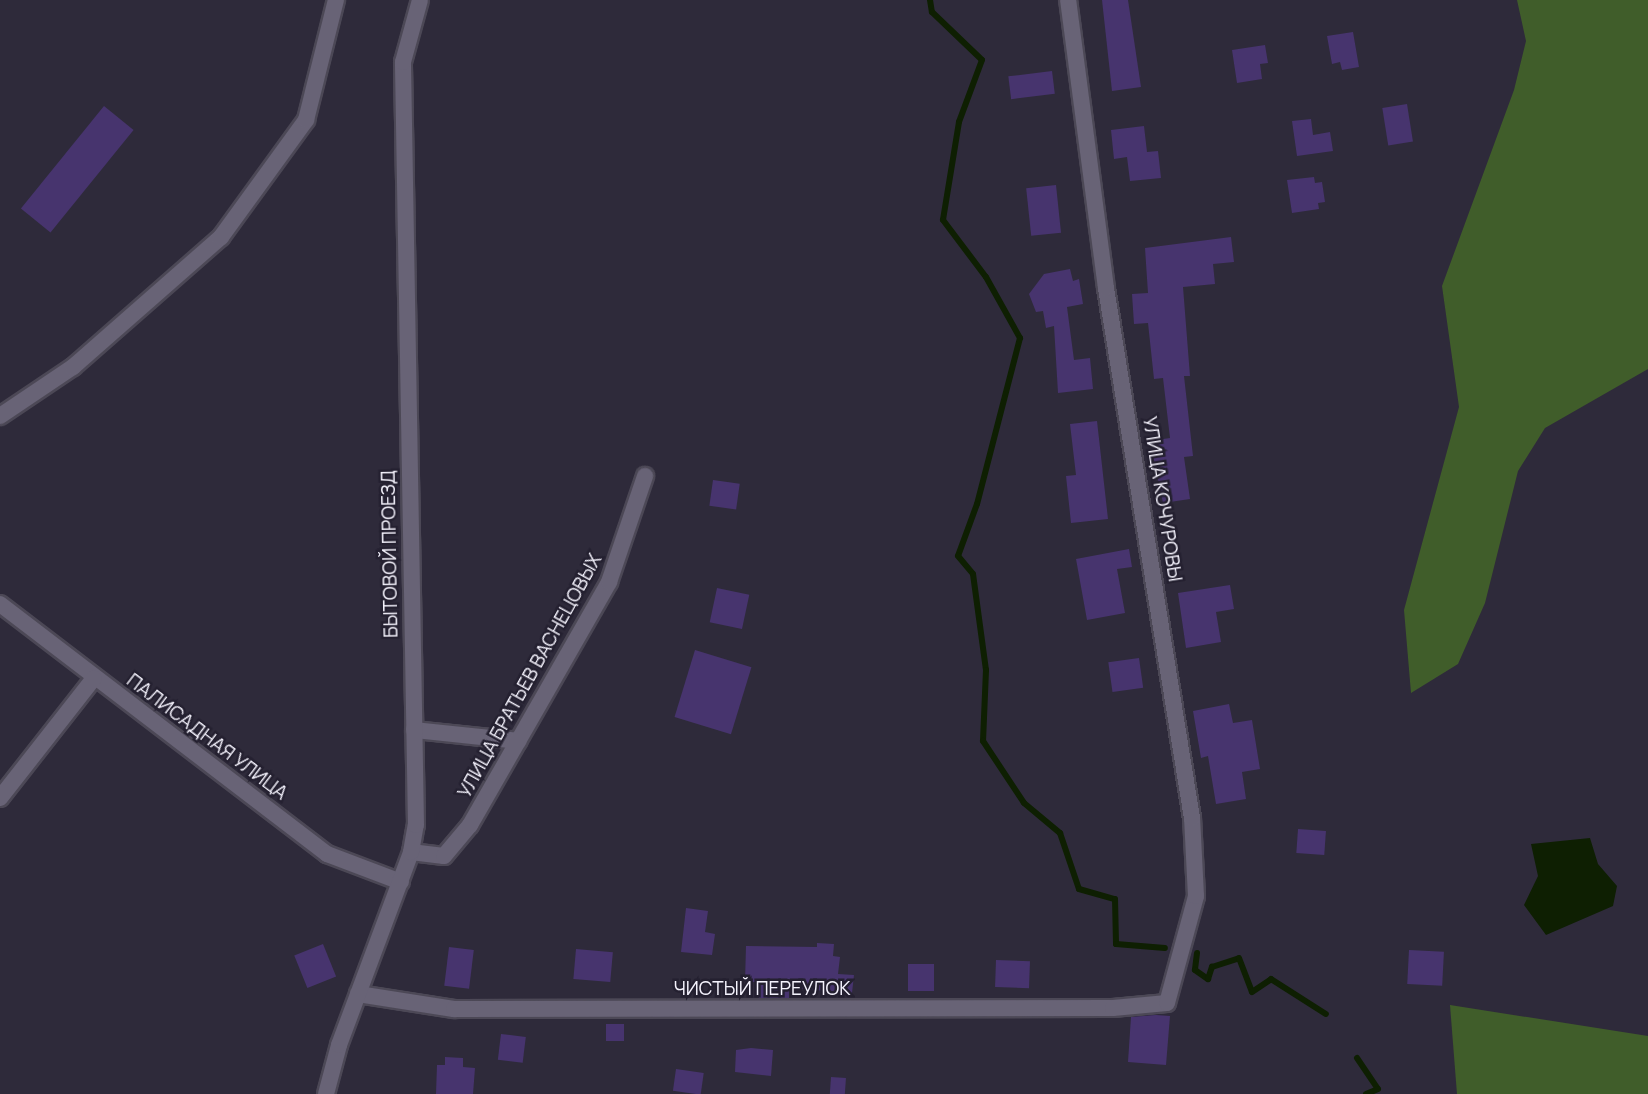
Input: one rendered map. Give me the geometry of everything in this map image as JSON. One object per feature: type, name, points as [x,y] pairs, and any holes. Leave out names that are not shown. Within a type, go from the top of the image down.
[{"type":"street","points":[[0,416],[73,367],[221,237],[306,120],[336,0]]},
{"type":"street","name":"БЫТОВОЙ ПРОЕЗД","points":[[326,1094],[358,994],[401,882],[416,825],[403,62],[420,0]]},
{"type":"street","name":"УЛИЦА КОЧУРОВЫ","points":[[1068,0],[1106,288],[1192,818],[1196,896],[1167,1003]]},
{"type":"street","name":"УЛИЦА БРАТЬЕВ ВАСНЕЦОВЫХ","points":[[411,852],[444,856],[470,825],[618,564],[645,476]]},
{"type":"street","name":"ПАЛИСАДНАЯ УЛИЦА","points":[[0,604],[327,854],[401,882]]},
{"type":"street","points":[[0,798],[94,678]]},
{"type":"street","points":[[414,730],[518,741]]},
{"type":"street","name":"ЧИСТЫЙ ПЕРЕУЛОК","points":[[358,994],[468,1009],[1086,1008],[1167,1003]]},
{"type":"green space","points":[[1517,0],[1648,0],[1648,369],[1545,428],[1518,471],[1485,603],[1458,664],[1411,693],[1404,610],[1459,407],[1442,286],[1514,90],[1526,41]]},
{"type":"green space","points":[[1450,1005],[1648,1036],[1648,1094],[1457,1094]]},
{"type":"shaded area","points":[[1590,838],[1598,864],[1617,886],[1613,906],[1546,935],[1524,905],[1538,876],[1531,844]]},
{"type":"building","points":[[1102,0],[1128,0],[1141,87],[1112,91]]},
{"type":"building","points":[[1353,32],[1359,67],[1342,70],[1340,62],[1332,64],[1327,36]]},
{"type":"building","points":[[1265,45],[1268,63],[1260,64],[1262,79],[1237,83],[1232,50]]},
{"type":"building","points":[[1052,71],[1055,94],[1011,99],[1008,76]]},
{"type":"building","points":[[1407,104],[1413,142],[1388,145],[1382,108]]},
{"type":"building","points":[[104,106],[134,130],[50,232],[21,209]]},
{"type":"building","points":[[1311,119],[1313,135],[1330,132],[1333,151],[1297,156],[1292,121]]},
{"type":"building","points":[[1144,126],[1147,152],[1158,151],[1161,178],[1130,181],[1127,157],[1114,159],[1111,130]]},
{"type":"building","points":[[1314,177],[1315,183],[1322,182],[1325,202],[1318,203],[1319,209],[1292,213],[1287,180]]},
{"type":"building","points":[[1056,185],[1061,233],[1031,236],[1026,188]]},
{"type":"building","points":[[1231,237],[1234,262],[1213,264],[1215,284],[1183,287],[1190,376],[1184,376],[1193,456],[1184,457],[1190,499],[1163,503],[1150,441],[1170,438],[1163,378],[1154,379],[1148,323],[1134,324],[1132,294],[1148,293],[1145,248]]},
{"type":"building","points":[[1070,269],[1073,281],[1079,279],[1083,304],[1067,307],[1074,360],[1090,358],[1093,389],[1058,393],[1054,326],[1046,328],[1043,311],[1036,312],[1029,294],[1044,274]]},
{"type":"building","points":[[1097,421],[1108,519],[1071,523],[1066,476],[1076,475],[1070,424]]},
{"type":"building","points":[[713,480],[740,484],[736,510],[709,506]]},
{"type":"building","points":[[1129,549],[1132,567],[1117,569],[1125,613],[1087,620],[1076,559]]},
{"type":"building","points":[[1230,585],[1234,609],[1216,612],[1221,642],[1186,648],[1178,593]]},
{"type":"building","points":[[717,588],[749,595],[742,629],[710,622]]},
{"type":"building","points":[[695,650],[751,667],[731,734],[675,717]]},
{"type":"building","points":[[1139,658],[1143,688],[1112,692],[1108,662]]},
{"type":"building","points":[[1229,704],[1233,723],[1252,720],[1260,769],[1242,772],[1246,799],[1216,804],[1208,756],[1201,758],[1193,711]]},
{"type":"building","points":[[1298,829],[1326,831],[1324,855],[1296,853]]},
{"type":"building","points":[[686,908],[708,911],[705,932],[715,934],[712,955],[681,952]]},
{"type":"building","points":[[817,943],[834,944],[833,956],[840,957],[838,974],[854,975],[852,993],[789,988],[789,998],[759,998],[759,982],[745,982],[746,946],[817,947]]},
{"type":"building","points":[[323,944],[336,976],[307,988],[294,956]]},
{"type":"building","points":[[449,947],[474,950],[469,989],[444,986]]},
{"type":"building","points":[[576,949],[613,952],[610,982],[573,979]]},
{"type":"building","points":[[1409,950],[1444,952],[1442,986],[1407,984]]},
{"type":"building","points":[[996,960],[1030,961],[1029,988],[995,987]]},
{"type":"building","points":[[908,964],[934,964],[934,991],[908,991]]},
{"type":"building","points":[[1170,1016],[1166,1065],[1128,1062],[1131,1017]]},
{"type":"building","points":[[606,1024],[624,1024],[624,1041],[606,1041]]},
{"type":"building","points":[[501,1034],[526,1037],[523,1063],[498,1060]]},
{"type":"building","points":[[736,1050],[773,1050],[771,1076],[735,1072]]},
{"type":"building","points":[[445,1057],[463,1058],[463,1067],[475,1068],[473,1094],[436,1094],[437,1065],[445,1065]]},
{"type":"building","points":[[676,1069],[704,1073],[701,1094],[673,1091]]},
{"type":"building","points":[[831,1077],[846,1078],[845,1094],[830,1094]]},
{"type":"waterway","points":[[930,0],[932,12],[982,60],[959,122],[943,220],[986,277],[1020,338],[977,504],[958,556],[973,574],[986,670],[983,741],[1024,803],[1060,833],[1079,889],[1115,899],[1116,944],[1165,948]]},
{"type":"waterway","points":[[1197,953],[1195,970],[1208,979],[1212,967],[1239,958],[1252,992],[1271,979],[1326,1014]]},
{"type":"waterway","points":[[1357,1058],[1378,1089],[1366,1094]]}]
